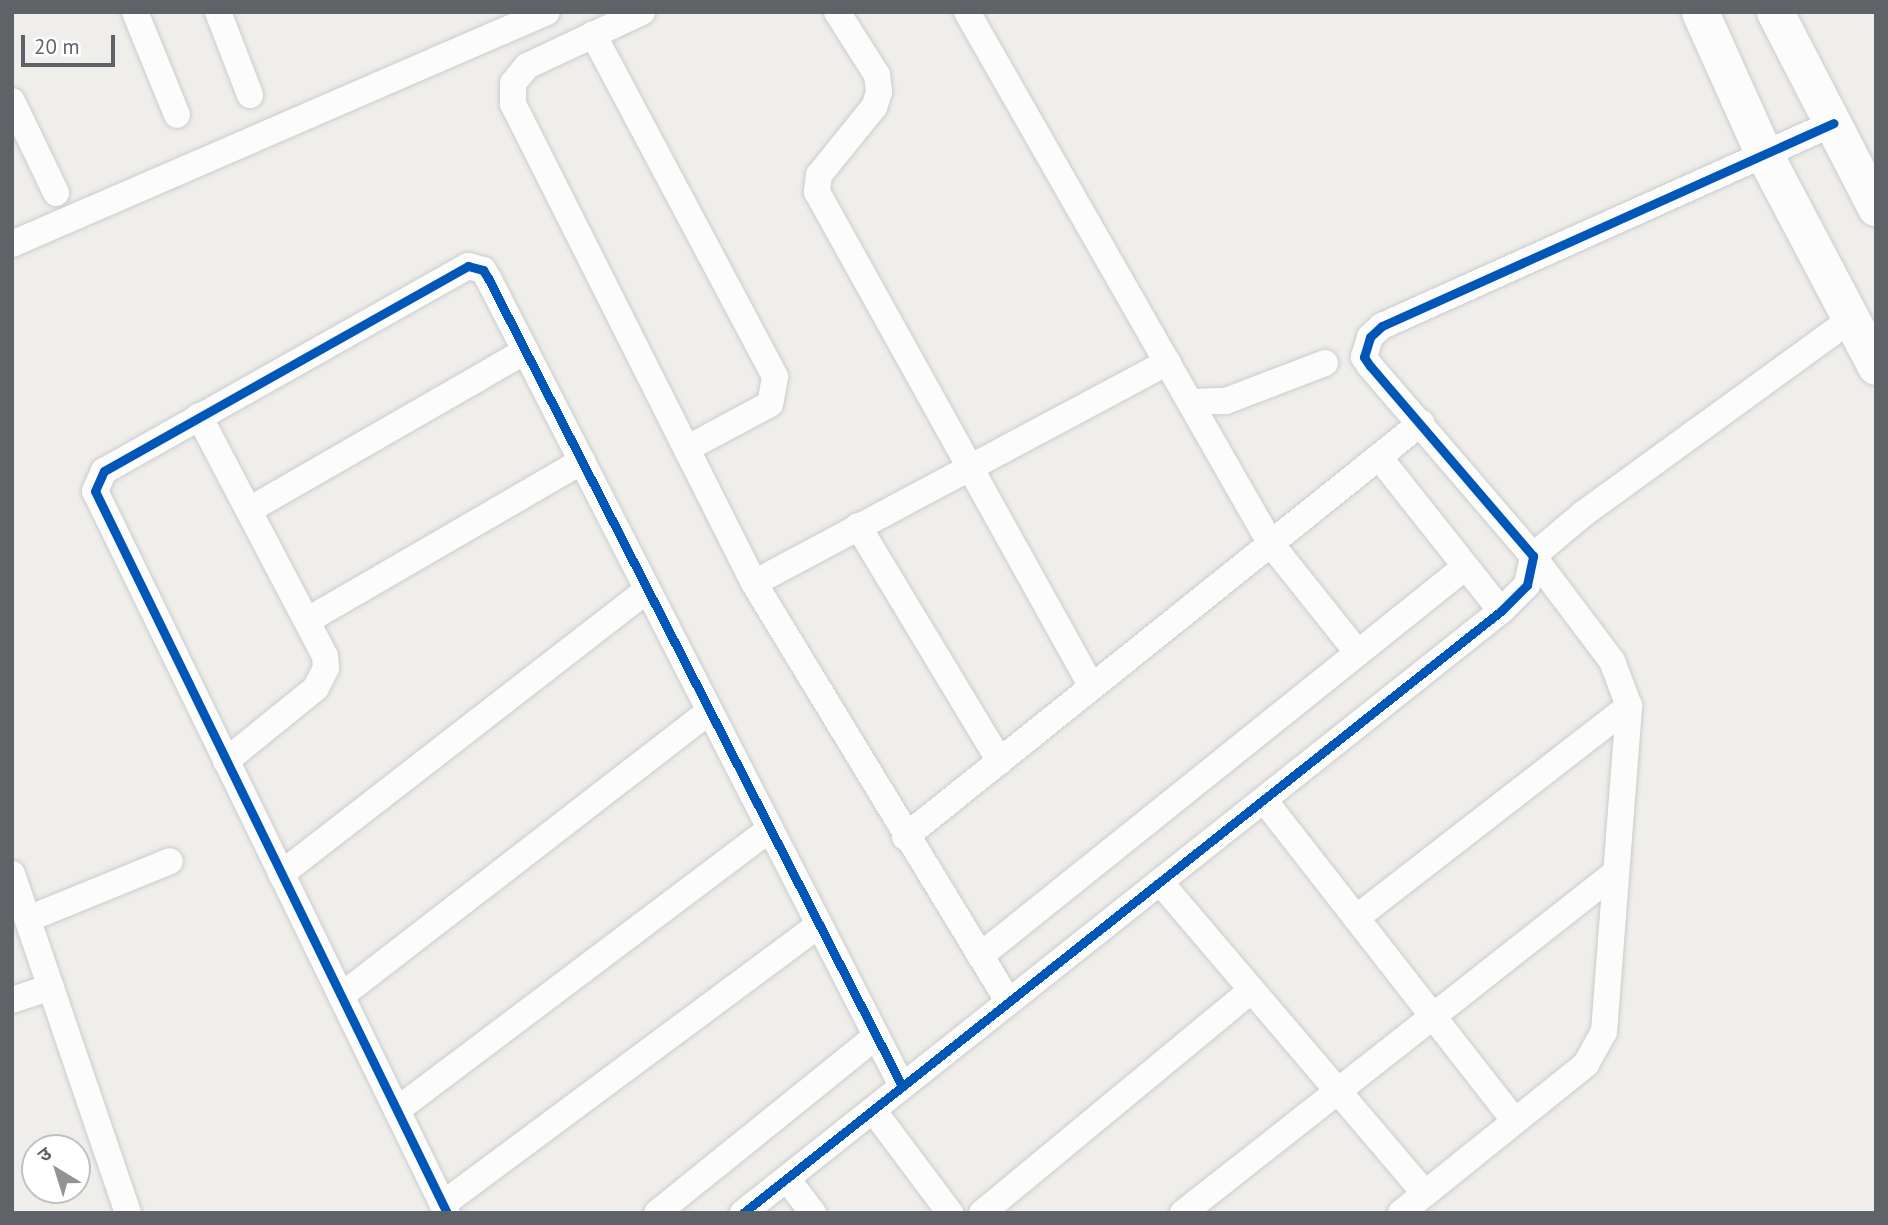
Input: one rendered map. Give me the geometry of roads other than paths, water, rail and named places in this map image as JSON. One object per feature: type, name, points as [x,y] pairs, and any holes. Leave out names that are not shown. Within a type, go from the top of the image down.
[{"type":"main road","points":[[1700,12],[1763,152],[1876,366]]},
{"type":"main road","points":[[1774,12],[1876,208]]},
{"type":"street","points":[[135,12],[177,115]]},
{"type":"street","points":[[218,12],[250,95]]},
{"type":"street","points":[[12,244],[547,12]]},
{"type":"street","points":[[642,12],[527,66],[511,93],[754,583],[905,837],[1009,1002]]},
{"type":"street","points":[[837,12],[877,75],[879,92],[874,107],[820,175],[817,192],[1093,687]]},
{"type":"street","points":[[967,12],[1271,544],[1359,653]]},
{"type":"street","points":[[593,34],[775,377],[775,396],[770,404],[686,449]]},
{"type":"street","points":[[12,101],[56,193]]},
{"type":"street","points":[[1401,1213],[1586,1065],[1601,1044],[1629,706],[1612,661],[1533,556],[1364,357],[1364,346],[1382,326],[1763,152],[1834,123]]},
{"type":"street","points":[[819,925],[445,1208],[95,491],[104,471],[468,266],[483,270],[902,1086]]},
{"type":"street","points":[[743,1213],[1500,611],[1527,585],[1533,556],[1583,514],[1851,320]]},
{"type":"street","points":[[249,510],[526,351]]},
{"type":"street","points":[[754,583],[1168,362]]},
{"type":"street","points":[[1191,402],[1226,401],[1325,363]]},
{"type":"street","points":[[200,416],[325,656],[323,679],[226,761]]},
{"type":"street","points":[[905,837],[1421,423]]},
{"type":"street","points":[[1379,457],[1500,611]]},
{"type":"street","points":[[308,620],[582,461]]},
{"type":"street","points":[[858,526],[1000,761]]},
{"type":"street","points":[[980,956],[1465,567]]},
{"type":"street","points":[[281,874],[647,590]]},
{"type":"street","points":[[1356,918],[1629,706]]},
{"type":"street","points":[[341,996],[710,711]]},
{"type":"street","points":[[1264,800],[1515,1121]]},
{"type":"street","points":[[397,1110],[770,829]]},
{"type":"street","points":[[28,919],[170,861]]},
{"type":"street","points":[[1183,1213],[1432,1014],[1615,873]]},
{"type":"street","points":[[12,874],[128,1213]]},
{"type":"street","points":[[1160,882],[1425,1193]]},
{"type":"street","points":[[12,1000],[51,986]]},
{"type":"street","points":[[982,1213],[1252,990]]},
{"type":"street","points":[[657,1213],[876,1036]]},
{"type":"street","points":[[873,1110],[950,1213]]},
{"type":"street","points":[[787,1179],[813,1213]]}]
